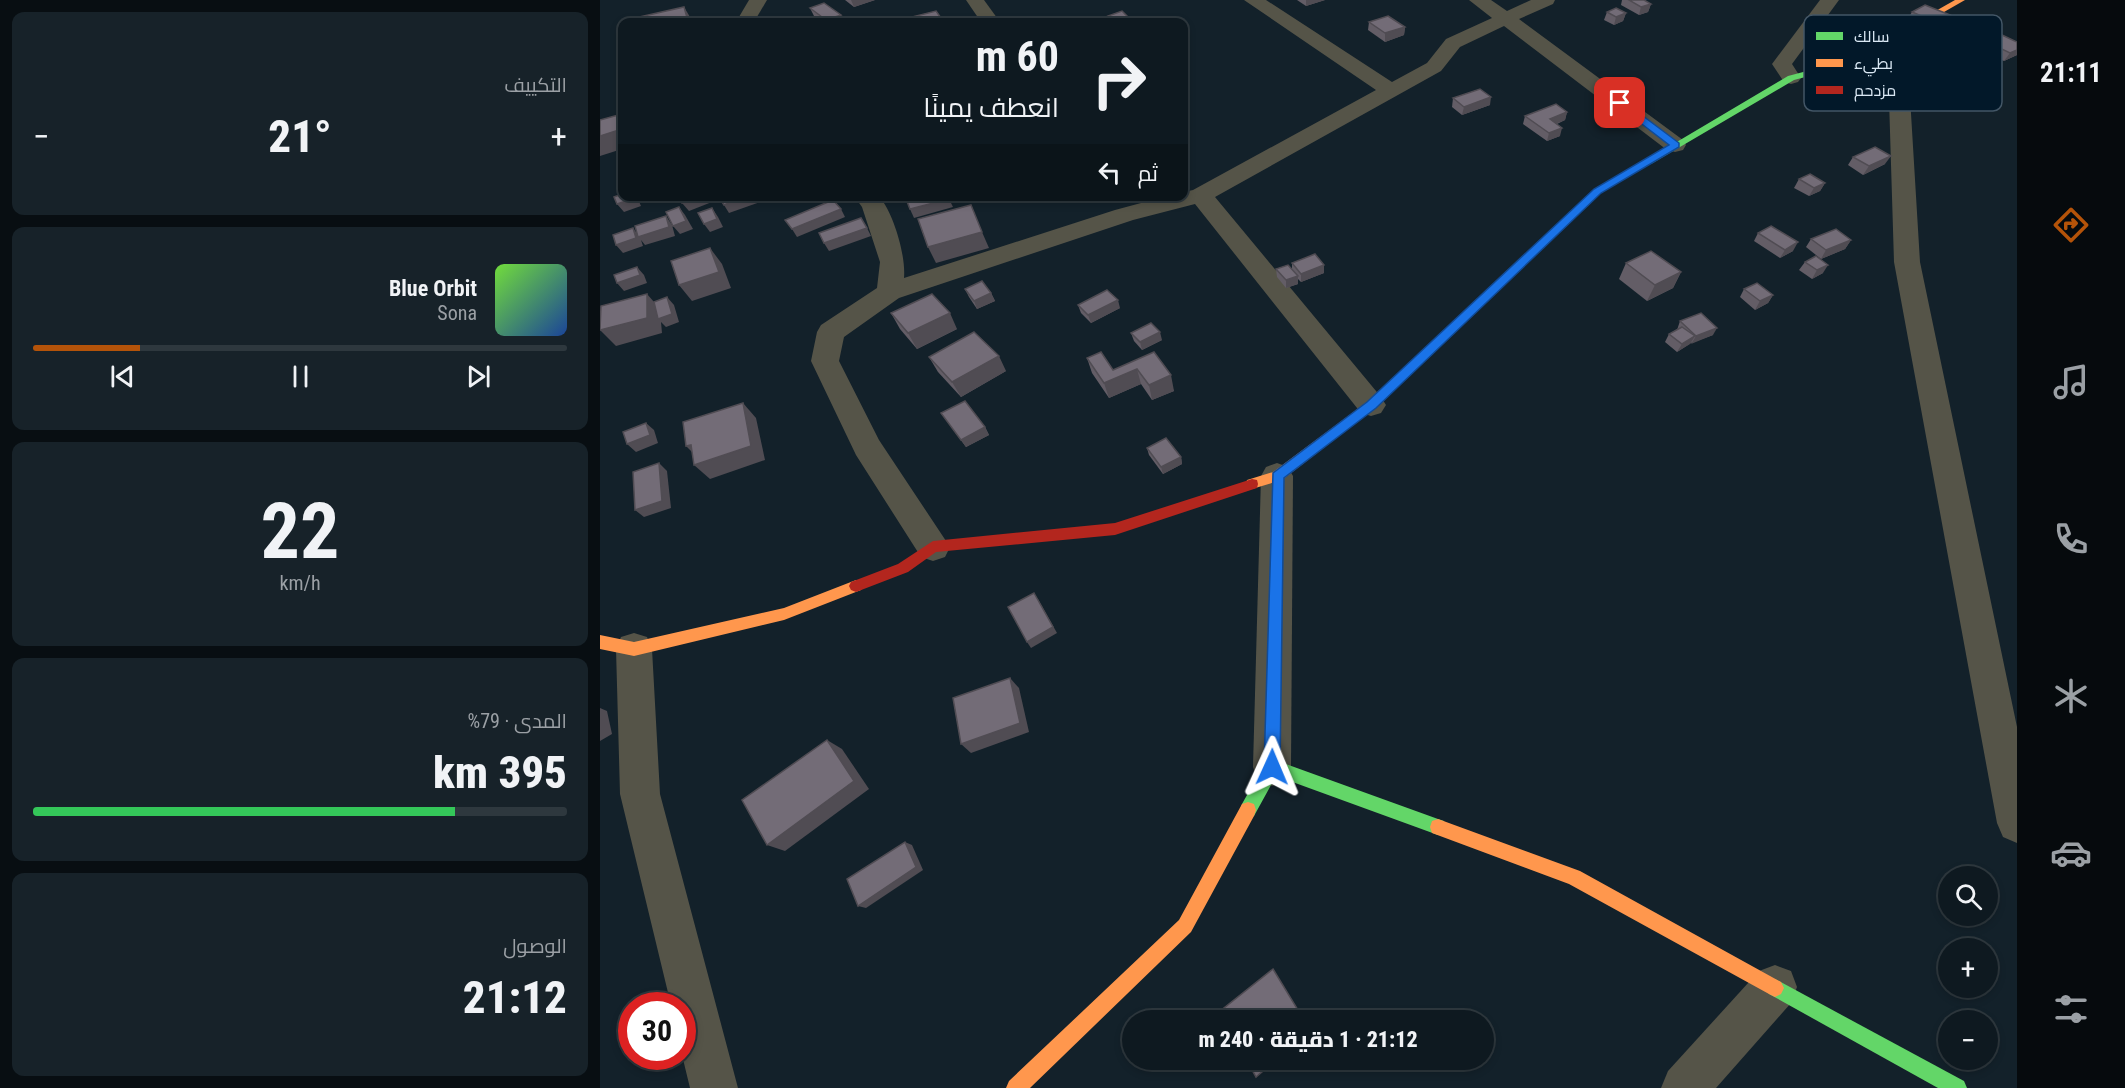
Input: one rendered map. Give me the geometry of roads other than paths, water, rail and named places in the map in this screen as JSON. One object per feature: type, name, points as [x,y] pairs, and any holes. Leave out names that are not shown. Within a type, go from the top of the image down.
[{"type":"street","points":[[747,18],[758,0]]},
{"type":"street","points":[[975,0],[987,18]]},
{"type":"street","points":[[1253,0],[1392,91]]},
{"type":"street","points":[[1478,0],[1506,18],[1676,145]]},
{"type":"street","points":[[1188,197],[1201,195],[1434,67],[1453,43],[1546,0]]},
{"type":"street","points":[[1819,15],[1830,0]]},
{"type":"street","points":[[1933,15],[1960,0]]},
{"type":"street","points":[[1791,78],[1782,64],[1804,35]]},
{"type":"street","points":[[714,1088],[640,794],[617,646],[784,614],[903,568],[933,547],[1115,528],[1277,476],[1371,405],[1598,191],[1791,78],[1804,75]]},
{"type":"street","points":[[1900,111],[1907,262],[2017,823]]},
{"type":"street","points":[[1201,195],[1371,405]]},
{"type":"street","points":[[878,201],[892,262],[890,292]]},
{"type":"street","points":[[933,547],[867,447],[825,361],[831,332],[890,292],[1117,206],[1155,201]]},
{"type":"street","points":[[1016,1088],[1185,926],[1272,767],[1277,476]]},
{"type":"street","points":[[1272,767],[1574,877],[1957,1088]]},
{"type":"street","points":[[1685,1088],[1775,987]]}]
